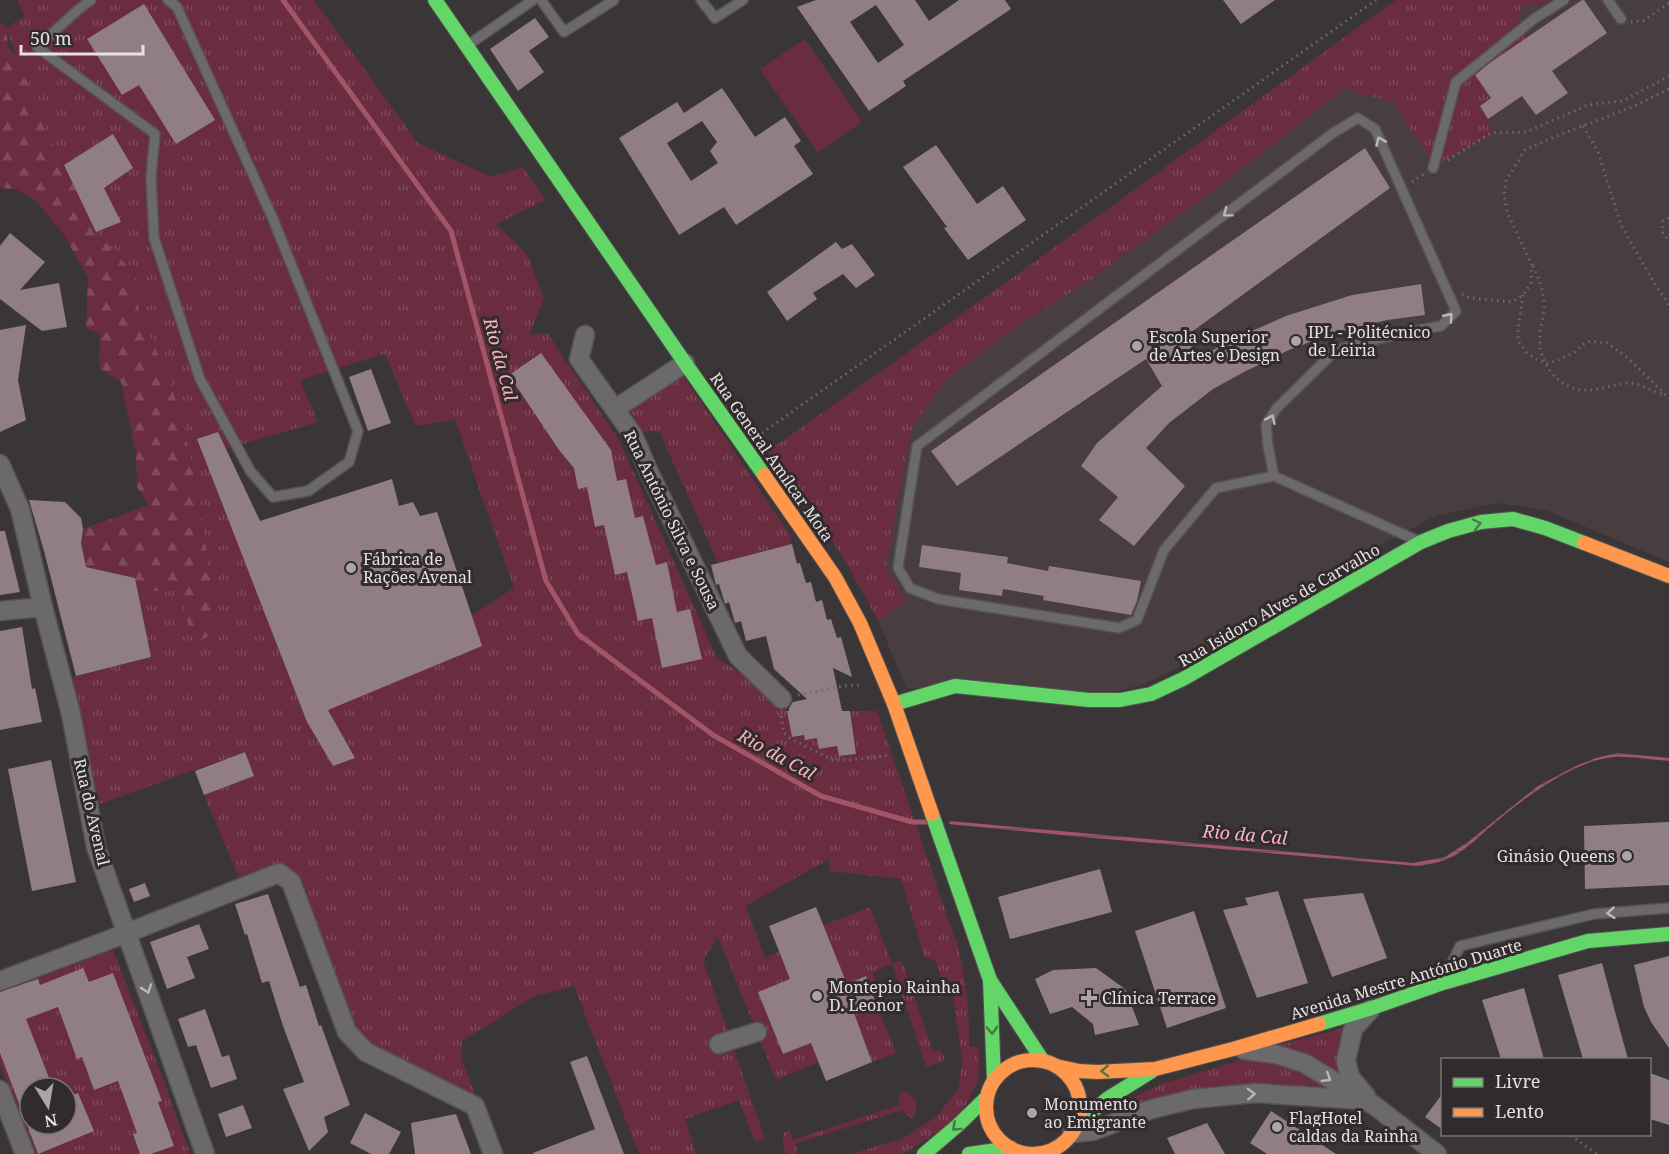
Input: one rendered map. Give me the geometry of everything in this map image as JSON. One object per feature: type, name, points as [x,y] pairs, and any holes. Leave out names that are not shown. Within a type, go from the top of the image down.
[{"type":"main road","name":"Rua General Amílcar Mota","points":[[435,0],[835,577],[860,623],[894,704],[990,980]]},
{"type":"main road","name":"Rua Isidoro Alves de Carvalho","points":[[894,704],[955,686],[1089,700],[1120,700],[1151,694],[1183,679],[1421,542],[1448,531],[1481,522],[1513,519],[1545,528],[1669,576]]},
{"type":"main road","name":"Avenida Mestre António Duarte","points":[[1155,1069],[1372,1008],[1443,983],[1588,941],[1669,934]]},
{"type":"main road","points":[[990,980],[1050,1063],[1067,1074],[1075,1086],[1079,1099],[1079,1113],[1067,1154]]},
{"type":"main road","points":[[990,980],[994,1080]]},
{"type":"main road","points":[[924,1154],[986,1098],[994,1080],[1006,1068],[1017,1062],[1030,1060],[1079,1071],[1097,1072],[1155,1069]]},
{"type":"main road","points":[[969,1154],[1036,1153],[1059,1146],[1107,1099],[1155,1069]]},
{"type":"main road","points":[[986,1098],[986,1113],[990,1127],[999,1139],[1020,1152]]},
{"type":"street","name":"Rua António Silva e Sousa","points":[[585,335],[579,359],[633,435],[738,656],[782,699]]},
{"type":"street","points":[[615,410],[685,363]]},
{"type":"street","name":"Rua do Avenal","points":[[0,464],[20,509],[71,714],[96,847],[205,1154]]},
{"type":"street","points":[[0,611],[43,607]]},
{"type":"street","points":[[0,981],[279,873],[291,882],[347,1032],[366,1052],[476,1106],[493,1154]]},
{"type":"street","points":[[1369,1103],[1350,1077],[1346,1061],[1353,1029],[1372,1008]]},
{"type":"street","points":[[719,1044],[757,1032]]},
{"type":"street","points":[[1233,1048],[1275,1053],[1304,1063],[1369,1103],[1437,1154]]},
{"type":"street","points":[[0,1090],[25,1154]]},
{"type":"street","points":[[1072,1132],[1093,1131],[1152,1109],[1193,1099],[1255,1093],[1369,1103]]},
{"type":"lane","points":[[92,0],[37,47],[155,134],[151,177],[154,238],[200,379],[251,472],[273,497],[308,491],[349,462],[358,431],[268,209],[177,7],[168,0]]},
{"type":"lane","points":[[467,46],[533,0]]},
{"type":"lane","points":[[542,0],[564,32],[614,0]]},
{"type":"lane","points":[[701,0],[715,18],[742,0]]},
{"type":"lane","points":[[1433,168],[1456,82],[1534,19],[1564,0]]},
{"type":"lane","points":[[1608,0],[1621,19]]},
{"type":"lane","points":[[1274,476],[1266,425],[1276,409],[1336,350],[1402,333],[1441,326],[1456,311],[1375,129],[1358,118],[1333,134],[917,446],[898,568],[910,588],[938,599],[1119,628],[1137,620],[1164,550],[1215,488],[1274,476],[1421,542]]},
{"type":"lane","points":[[1443,983],[1460,946],[1594,914],[1669,908]]},
{"type":"path","points":[[744,447],[1376,0]]},
{"type":"path","points":[[1621,19],[1633,22],[1643,21],[1669,3]]},
{"type":"path","points":[[1401,188],[1491,133],[1526,132],[1588,105],[1623,101],[1669,76]]},
{"type":"path","points":[[1665,395],[1639,384],[1628,383],[1589,391],[1575,389],[1563,385],[1550,372],[1539,343],[1544,306],[1540,281],[1507,212],[1504,193],[1506,180],[1526,150],[1637,105],[1669,89]]},
{"type":"path","points":[[1583,126],[1598,152],[1621,225],[1669,305]]},
{"type":"path","points":[[1669,218],[1663,221],[1662,232],[1669,241]]},
{"type":"path","points":[[1532,265],[1531,283],[1524,295],[1518,328],[1518,341],[1527,353],[1546,364],[1574,353],[1590,341],[1607,344],[1629,359],[1669,398]]},
{"type":"path","points":[[1441,276],[1456,291],[1471,298],[1512,302],[1524,295]]},
{"type":"path","points":[[867,684],[843,686],[782,699],[781,720],[784,733],[791,739],[833,760],[892,755]]},
{"type":"path","points":[[1572,1136],[1596,1154]]},
{"type":"shaded area","name":"IPL - Politécnico de Leiria","points":[[1396,0],[1669,0],[1669,562],[1548,511],[1497,503],[1435,516],[1355,559],[1250,629],[1208,653],[1142,685],[1114,692],[906,688],[878,620],[840,552],[767,452],[1018,274]]},
{"type":"shaded area","points":[[1617,753],[1669,758],[1669,761],[1613,757],[1581,766],[1531,794],[1457,854],[1442,861],[1418,866],[949,824],[950,821],[1413,863],[1445,857],[1468,842],[1538,786],[1576,766]]},
{"type":"green space","points":[[17,0],[314,0],[418,143],[491,177],[522,167],[546,200],[496,224],[527,254],[544,298],[529,335],[547,333],[618,438],[717,658],[782,699],[785,698],[792,736],[804,735],[805,740],[817,738],[819,749],[837,746],[839,756],[856,754],[850,711],[877,711],[958,947],[967,997],[969,1047],[979,1047],[977,1083],[964,1108],[944,1128],[903,1154],[851,1154],[904,1138],[936,1117],[959,1088],[962,1060],[953,995],[937,997],[941,978],[936,962],[924,956],[901,879],[829,871],[829,859],[746,906],[765,958],[779,952],[790,979],[783,1054],[811,1043],[819,1062],[776,1080],[718,937],[703,960],[765,1139],[755,1142],[739,1100],[685,1119],[696,1154],[639,1154],[574,986],[533,997],[462,1041],[462,1060],[477,1100],[367,1047],[353,1028],[295,878],[240,880],[204,795],[254,776],[245,752],[94,806],[71,679],[151,657],[138,592],[180,590],[189,628],[199,643],[217,630],[202,518],[186,436],[171,383],[139,311],[136,276],[96,232],[104,188],[133,168],[113,134],[64,165],[36,110],[6,28],[25,16]],"holes":[[[385,354],[416,426],[455,420],[514,588],[328,710],[355,758],[333,766],[307,722],[197,439],[218,432],[226,449],[318,422],[300,380]]]},
{"type":"green space","points":[[1396,0],[1549,0],[1541,6],[1524,5],[1518,17],[1530,36],[1475,74],[1491,98],[1480,106],[1488,119],[1491,133],[1433,168],[1394,103],[1345,89],[1203,198],[1093,278],[1015,328],[946,380],[912,428],[886,567],[907,601],[878,620],[840,552],[767,452],[1018,274]]},
{"type":"green space","points":[[0,22],[6,28],[8,47],[22,62],[37,110],[96,231],[136,276],[139,311],[171,383],[186,436],[202,518],[217,630],[198,643],[189,628],[180,590],[138,592],[135,578],[86,567],[81,543],[83,529],[149,505],[137,487],[136,454],[121,382],[99,368],[100,334],[86,328],[88,278],[62,232],[36,201],[16,189],[0,188]]},
{"type":"green space","points":[[805,39],[862,122],[818,153],[760,69]]},
{"type":"green space","points":[[683,375],[790,535],[792,544],[718,563],[659,431],[636,432],[624,415]]},
{"type":"green space","points":[[870,907],[892,963],[902,961],[933,1052],[940,1050],[944,1057],[943,1062],[926,1067],[892,964],[872,972],[888,1009],[880,1012],[896,1053],[872,1062],[853,1010],[875,1001],[866,976],[847,984],[823,925]]},
{"type":"green space","points":[[113,950],[190,1154],[151,1154],[174,1146],[165,1123],[133,1134],[140,1154],[34,1154],[27,1136],[78,1136],[78,1076],[18,1076],[18,1112],[0,1064],[0,992]],"holes":[[[126,1007],[137,1036],[66,1029]],[[137,1040],[148,1070],[95,1090],[83,1060]],[[153,1077],[162,1101],[129,1112],[121,1089]]]},
{"type":"green space","points":[[1348,1027],[1346,1077],[1327,1090],[1252,1084],[1191,1094],[1116,1116],[1107,1115],[1131,1098],[1165,1083],[1225,1065],[1271,1047]]},
{"type":"green space","points":[[900,1091],[908,1093],[916,1101],[914,1117],[910,1118],[902,1110],[795,1144],[798,1154],[787,1154],[783,1144],[784,1133],[790,1130],[793,1140],[899,1105]]},
{"type":"building","points":[[816,0],[915,0],[929,21],[959,0],[1005,0],[1011,9],[903,81],[906,86],[869,111],[797,7]],"holes":[[[876,5],[904,45],[878,63],[850,22]]]},
{"type":"building","points":[[1223,0],[1275,0],[1241,24]]},
{"type":"building","points":[[1582,0],[1607,33],[1552,71],[1568,93],[1536,115],[1522,96],[1488,119],[1480,106],[1491,98],[1475,75]]},
{"type":"building","points":[[144,4],[215,120],[176,144],[139,85],[122,95],[87,39]]},
{"type":"building","points":[[535,18],[549,37],[529,51],[544,72],[518,91],[490,49]]},
{"type":"building","points":[[722,88],[755,137],[785,117],[801,141],[794,146],[813,174],[736,225],[724,207],[679,235],[619,138],[677,102],[684,113]],"holes":[[[702,121],[717,142],[710,151],[718,163],[691,181],[667,143]]]},
{"type":"building","points":[[113,134],[133,168],[104,188],[121,222],[96,232],[64,165]]},
{"type":"building","points":[[936,145],[977,204],[1003,186],[1026,220],[968,260],[903,167]]},
{"type":"building","name":"Escola Superior de Artes e Design","points":[[1365,148],[1390,188],[1186,336],[1199,358],[1229,341],[1286,316],[1352,295],[1421,284],[1425,315],[1357,327],[1289,350],[1213,389],[1169,423],[1146,448],[1185,486],[1134,546],[1099,520],[1118,497],[1081,466],[1097,443],[1162,386],[1146,359],[957,486],[931,451]]},
{"type":"building","points":[[10,233],[45,262],[20,290],[59,283],[67,327],[42,331],[0,299],[0,246]]},
{"type":"building","points":[[836,242],[842,249],[852,244],[875,275],[856,288],[843,274],[813,293],[817,299],[787,321],[767,292]]},
{"type":"building","points":[[26,325],[18,380],[26,420],[0,432],[0,330]]},
{"type":"building","points":[[541,353],[611,450],[617,481],[626,479],[635,518],[643,516],[656,565],[667,562],[677,612],[690,609],[702,659],[662,668],[652,618],[638,621],[627,572],[615,575],[604,525],[595,527],[587,487],[578,489],[574,468],[559,450],[509,375]]},
{"type":"building","points":[[371,369],[391,423],[368,431],[349,377]]},
{"type":"building","name":"Fábrica de Rações Avenal","points":[[218,432],[260,521],[392,479],[399,506],[413,502],[420,516],[437,512],[482,646],[328,710],[355,758],[333,766],[307,722],[197,439]]},
{"type":"building","points":[[29,500],[65,502],[81,518],[83,529],[81,543],[86,567],[135,578],[151,657],[76,676]]},
{"type":"building","points":[[0,531],[5,531],[20,592],[0,595]]},
{"type":"building","points":[[792,544],[797,564],[800,563],[806,583],[811,582],[816,602],[822,600],[827,620],[831,619],[837,638],[841,637],[852,677],[833,668],[842,711],[850,711],[856,754],[839,756],[837,746],[819,749],[817,738],[805,740],[804,735],[792,737],[787,711],[793,702],[807,699],[774,669],[766,636],[746,641],[741,621],[735,623],[729,602],[725,604],[719,584],[716,585],[711,565]]},
{"type":"building","points":[[922,545],[1008,557],[1007,563],[1048,571],[1049,566],[1141,581],[1137,601],[1131,615],[1043,600],[1044,596],[1003,589],[1002,596],[959,590],[961,573],[919,567]]},
{"type":"building","points":[[22,627],[32,689],[35,688],[42,722],[0,730],[0,631]]},
{"type":"building","points":[[245,752],[254,776],[204,795],[195,771]]},
{"type":"building","points":[[51,760],[76,882],[32,891],[8,769]]},
{"type":"building","name":"Ginásio Queens","points":[[1669,822],[1669,885],[1585,889],[1584,826]]},
{"type":"building","points":[[1100,869],[1112,912],[1010,939],[998,897]]},
{"type":"building","points":[[145,883],[150,896],[134,902],[129,889]]},
{"type":"building","points":[[1278,891],[1308,983],[1257,998],[1223,910],[1248,905],[1245,898]]},
{"type":"building","points":[[1363,893],[1387,958],[1332,977],[1303,899]]},
{"type":"building","points":[[268,894],[300,987],[306,985],[319,1026],[321,1025],[350,1105],[324,1117],[328,1132],[309,1151],[283,1089],[304,1082],[269,981],[262,983],[235,904]]},
{"type":"building","name":"Montepio Rainha D. Leonor","points":[[816,907],[847,984],[866,976],[875,1001],[853,1010],[872,1062],[826,1081],[811,1043],[783,1054],[758,992],[790,979],[769,926]]},
{"type":"building","points":[[1194,911],[1226,1008],[1167,1028],[1135,931]]},
{"type":"building","points":[[199,924],[209,949],[187,957],[195,978],[167,989],[150,942]]},
{"type":"building","points":[[1669,956],[1669,1048],[1651,1022],[1644,1007],[1634,965]]},
{"type":"building","points":[[1602,963],[1628,1058],[1583,1058],[1558,975]]},
{"type":"building","points":[[83,968],[89,982],[113,973],[162,1101],[158,1102],[174,1146],[151,1154],[140,1154],[133,1134],[137,1133],[118,1081],[94,1090],[82,1057],[77,1059],[58,1007],[26,1019],[48,1076],[18,1076],[18,1101],[0,1053],[0,992],[38,979],[40,985]]},
{"type":"building","points":[[1096,968],[1125,989],[1139,1025],[1095,1035],[1093,1024],[1072,1007],[1050,1014],[1035,979],[1053,970]]},
{"type":"building","points":[[1524,988],[1544,1058],[1501,1058],[1482,1000]]},
{"type":"building","points":[[205,1009],[222,1057],[229,1055],[237,1079],[211,1088],[196,1045],[188,1047],[178,1019]]},
{"type":"building","points":[[587,1056],[624,1154],[534,1154],[595,1129],[570,1062]]},
{"type":"building","points":[[1651,1073],[1669,1080],[1669,1125],[1651,1119]]},
{"type":"building","points":[[78,1093],[94,1131],[38,1154],[31,1136],[78,1136]]},
{"type":"building","points":[[1441,1096],[1441,1129],[1425,1117]]},
{"type":"building","points":[[243,1105],[252,1128],[226,1137],[218,1114]]},
{"type":"building","name":"FlagHotel caldas da Rainha","points":[[1271,1111],[1336,1154],[1267,1154],[1250,1143]]},
{"type":"building","points":[[365,1113],[401,1132],[389,1154],[371,1154],[350,1143]]},
{"type":"building","points":[[456,1114],[471,1154],[415,1154],[411,1123]]},
{"type":"building","points":[[1207,1123],[1225,1154],[1175,1154],[1167,1138]]},
{"type":"waterway","name":"Rio da Cal","points":[[283,0],[451,231],[546,581],[578,634],[713,735],[821,796],[912,822],[926,822]]},
{"type":"traffic: fast","points":[[435,0],[764,475]]},
{"type":"traffic: fast","points":[[894,704],[955,686],[1089,700],[1120,700],[1151,694],[1183,679],[1421,542],[1448,531],[1481,522],[1513,519],[1584,543]]},
{"type":"traffic: fast","points":[[932,814],[990,980],[1043,1061]]},
{"type":"traffic: fast","points":[[1319,1024],[1443,983],[1588,941],[1669,934]]},
{"type":"traffic: fast","points":[[990,980],[994,1080]]},
{"type":"traffic: fast","points":[[1075,1126],[1107,1099],[1152,1071]]},
{"type":"traffic: fast","points":[[924,1154],[986,1098]]},
{"type":"traffic: fast","points":[[969,1154],[1011,1148]]},
{"type":"traffic: slow","points":[[764,475],[835,577],[860,623],[894,704],[932,814]]},
{"type":"traffic: slow","points":[[1584,543],[1669,576]]},
{"type":"traffic: slow","points":[[1056,1066],[1097,1072],[1155,1069],[1319,1024]]},
{"type":"traffic: slow","points":[[1033,1060],[1051,1064],[1066,1074],[1076,1089],[1080,1107],[1076,1125],[1066,1140],[1051,1150],[1033,1154],[1015,1150],[1000,1140],[990,1125],[986,1107],[990,1089],[1000,1074],[1015,1064],[1033,1060]]},
{"type":"place","name":"IPL - Politécnico de Leiria","points":[[1296,341]]},
{"type":"place","name":"Escola Superior de Artes e Design","points":[[1137,346]]},
{"type":"place","name":"Fábrica de Rações Avenal","points":[[351,568]]},
{"type":"place","name":"Ginásio Queens","points":[[1627,856]]},
{"type":"place","name":"Montepio Rainha D. Leonor","points":[[817,996]]},
{"type":"place","name":"Clínica Terrace","points":[[1089,998]]},
{"type":"place","name":"Monumento ao Emigrante","points":[[1032,1113]]},
{"type":"place","name":"FlagHotel caldas da Rainha","points":[[1277,1127]]}]
